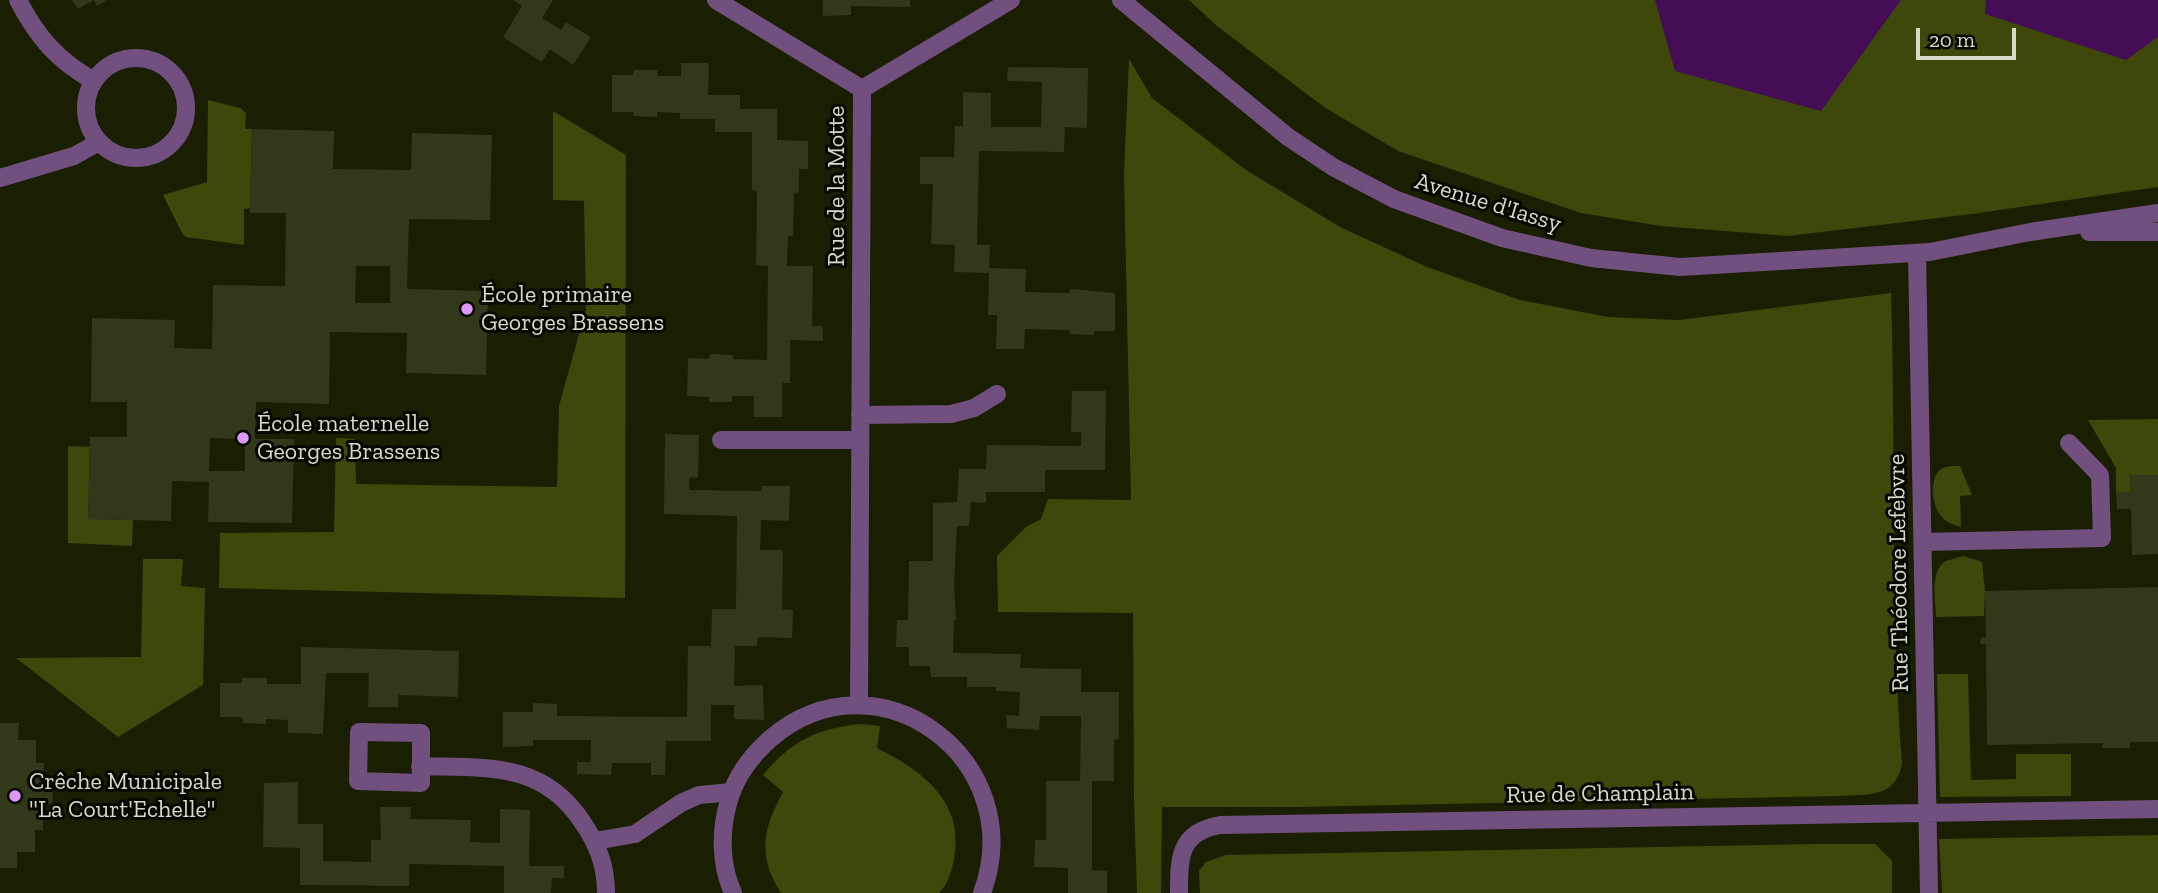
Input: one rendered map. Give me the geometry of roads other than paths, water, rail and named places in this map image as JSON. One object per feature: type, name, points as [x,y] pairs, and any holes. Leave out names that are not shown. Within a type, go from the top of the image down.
[{"type":"street","points":[[18,0],[36,31],[52,51],[70,67],[94,81]]},
{"type":"street","points":[[716,0],[862,89]]},
{"type":"street","name":"Rue de la Motte","points":[[859,705],[862,89],[1011,0]]},
{"type":"street","name":"Avenue d'Iassy","points":[[1121,0],[1288,137],[1333,167],[1394,199],[1502,238],[1591,258],[1680,267],[1917,253],[2030,232],[2158,214]]},
{"type":"street","points":[[131,59],[148,60],[170,72],[185,98],[184,120],[175,140],[158,153],[132,158],[112,152],[99,142],[91,129],[86,111],[87,99],[94,81],[113,64],[131,59]]},
{"type":"street","points":[[0,178],[74,156],[99,142]]},
{"type":"street","name":"Avenue d'Iassy","points":[[2030,232],[2158,232]]},
{"type":"street","name":"Rue Théodore Lefebvre","points":[[1917,253],[1929,893]]},
{"type":"street","points":[[860,415],[951,414],[974,408],[997,394]]},
{"type":"street","points":[[721,440],[860,440]]},
{"type":"street","points":[[1923,542],[2102,538],[2100,475],[2069,443]]},
{"type":"street","points":[[733,893],[727,880],[722,843],[724,816],[743,769],[759,749],[780,730],[802,718],[835,708],[859,705],[886,709],[933,730],[954,746],[972,771],[984,796],[991,821],[993,850],[989,875],[982,893]]},
{"type":"street","points":[[359,732],[421,733],[421,766],[421,783],[358,781],[359,732]]},
{"type":"street","points":[[421,766],[487,768],[517,772],[539,780],[555,790],[578,814],[595,841],[604,870],[606,893]]},
{"type":"street","points":[[595,841],[635,834],[690,798],[732,792]]},
{"type":"street","name":"Rue de Champlain","points":[[1179,893],[1184,847],[1201,831],[1220,825],[2158,809]]},
{"type":"place","name":"École primaire Georges Brassens","points":[[467,309]]},
{"type":"place","name":"École maternelle Georges Brassens","points":[[243,438]]},
{"type":"place","name":"Crêche Municipale \"La Court'Echelle\"","points":[[15,796]]}]
